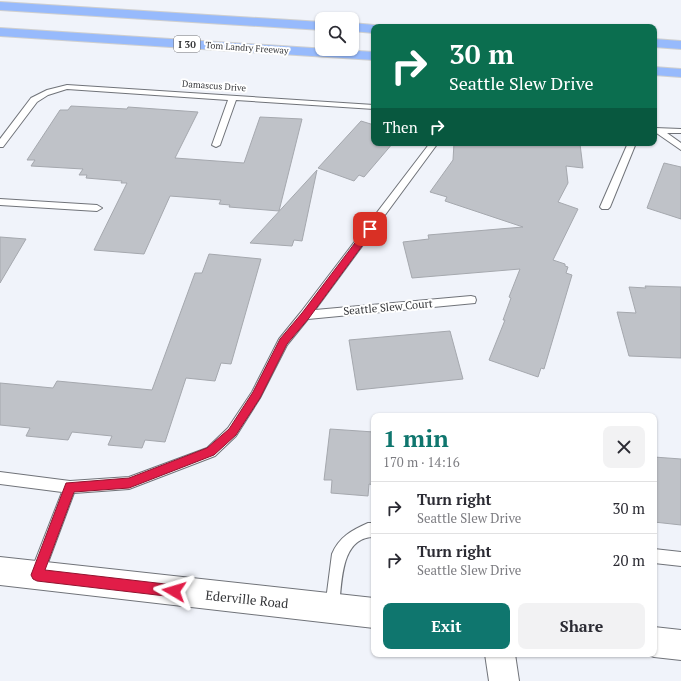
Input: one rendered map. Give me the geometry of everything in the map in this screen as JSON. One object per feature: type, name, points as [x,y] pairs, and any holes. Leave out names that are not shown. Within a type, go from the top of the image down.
[{"type":"highway","points":[[0,6],[315,26]]},
{"type":"highway","points":[[359,27],[371,28]]},
{"type":"highway","name":"Tom Landry Freeway","points":[[0,32],[371,56]]},
{"type":"highway","points":[[657,44],[681,45]]},
{"type":"highway","points":[[657,71],[681,73]]},
{"type":"street","name":"Ederville Road","points":[[0,571],[371,613]]},
{"type":"street","points":[[657,642],[681,645]]},
{"type":"street","points":[[500,657],[504,681]]},
{"type":"lane","name":"Damascus Drive","points":[[0,145],[34,100],[41,94],[67,87],[233,97],[371,108]]},
{"type":"lane","points":[[216,145],[233,97]]},
{"type":"lane","points":[[657,130],[681,131]]},
{"type":"lane","points":[[657,131],[681,146]]},
{"type":"lane","points":[[0,478],[70,487],[129,483],[211,452],[232,432],[256,395],[283,342],[305,315],[432,146]]},
{"type":"lane","points":[[605,207],[631,146]]},
{"type":"lane","points":[[0,202],[97,208]]},
{"type":"lane","name":"Seattle Slew Court","points":[[305,315],[471,300]]},
{"type":"lane","points":[[37,575],[70,487]]},
{"type":"lane","points":[[332,608],[339,554],[350,539],[371,530]]},
{"type":"lane","points":[[657,556],[681,559]]},
{"type":"building","points":[[71,106],[127,109],[128,107],[198,112],[175,158],[244,163],[260,117],[302,119],[279,211],[229,207],[230,205],[219,204],[221,200],[170,196],[144,254],[94,250],[127,183],[121,183],[122,181],[86,178],[87,175],[79,175],[83,169],[31,166],[35,160],[27,160],[60,110],[68,110]]},
{"type":"building","points":[[361,121],[371,124],[371,146],[390,146],[364,177],[359,175],[354,181],[318,168]]},
{"type":"building","points":[[454,146],[580,146],[583,168],[566,166],[568,183],[558,202],[578,209],[553,260],[565,264],[565,266],[568,267],[566,273],[572,275],[544,369],[541,368],[538,377],[489,360],[505,320],[503,320],[511,298],[509,297],[520,269],[412,278],[403,242],[429,239],[428,235],[523,227],[445,201],[447,197],[430,192],[453,160]]},
{"type":"building","points":[[664,163],[681,167],[681,219],[647,208]]},
{"type":"building","points":[[317,170],[302,241],[294,240],[292,246],[250,243]]},
{"type":"building","points":[[0,237],[26,239],[0,283]]},
{"type":"building","points":[[209,254],[261,259],[231,364],[221,363],[215,381],[186,378],[165,442],[145,440],[142,448],[108,445],[112,436],[72,432],[68,440],[26,436],[30,428],[0,425],[0,383],[53,388],[57,381],[152,390],[195,273],[202,273]]},
{"type":"building","points":[[645,286],[681,287],[681,358],[629,356],[617,312],[636,313],[629,287],[646,288]]},
{"type":"building","points":[[450,331],[463,379],[357,390],[349,340]]},
{"type":"building","points":[[330,429],[371,432],[371,484],[369,484],[368,496],[331,493],[332,480],[324,480]]},
{"type":"building","points":[[657,457],[681,459],[681,525],[657,522]]},
{"type":"route","points":[[174,591],[37,575],[70,487],[129,483],[211,452],[232,432],[256,395],[283,342],[370,229]]}]
